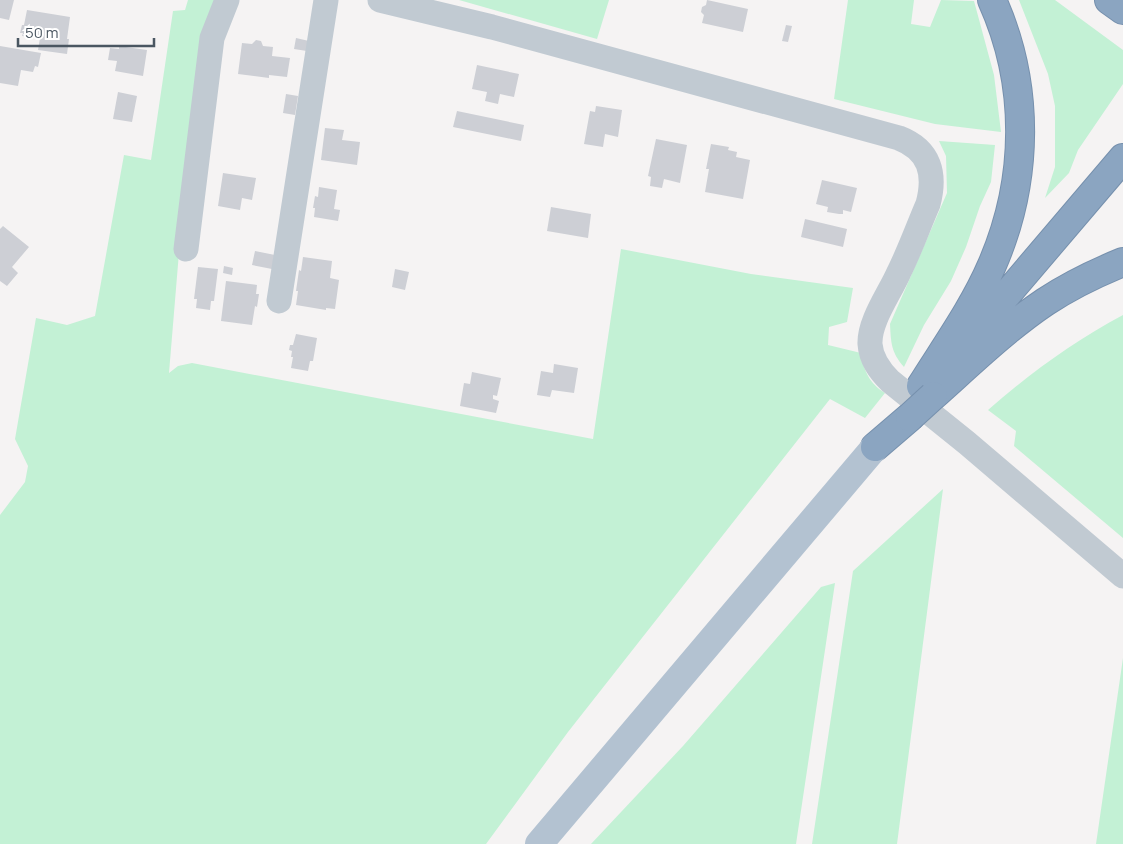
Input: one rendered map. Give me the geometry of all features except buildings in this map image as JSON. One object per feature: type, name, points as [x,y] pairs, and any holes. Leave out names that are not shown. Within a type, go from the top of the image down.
[{"type":"highway","points":[[927,390],[983,284],[1000,245],[1014,196],[1021,138],[1017,84],[1006,38],[992,0]]},
{"type":"highway","points":[[1109,0],[1123,10]]},
{"type":"highway","points":[[875,447],[907,415],[1123,158]]},
{"type":"highway","points":[[927,390],[1045,302],[1096,274],[1123,262]]},
{"type":"main road","points":[[539,844],[875,447]]},
{"type":"street","points":[[186,249],[212,38],[227,0]]},
{"type":"street","points":[[278,301],[326,0]]},
{"type":"street","points":[[380,0],[492,27],[899,138],[914,146],[921,152],[930,166],[932,174],[931,193],[900,272],[871,332],[870,342],[875,363],[881,373],[967,443],[1123,576]]},
{"type":"green space","points":[[188,0],[216,0],[186,168],[169,373],[178,366],[192,363],[593,439],[621,249],[751,274],[853,288],[847,322],[829,327],[828,345],[861,353],[871,381],[885,393],[865,418],[830,399],[568,732],[486,844],[0,844],[0,515],[25,482],[28,466],[15,439],[36,318],[67,325],[95,316],[124,155],[151,160],[173,11],[185,10]]},
{"type":"green space","points":[[459,0],[609,0],[597,39]]},
{"type":"green space","points":[[848,0],[914,0],[911,24],[930,27],[941,0],[974,1],[994,75],[1001,132],[935,124],[834,99]]},
{"type":"green space","points":[[1019,0],[1055,0],[1123,50],[1123,84],[1078,150],[1069,173],[1045,198],[1055,167],[1055,106],[1048,74]]},
{"type":"green space","points":[[939,141],[995,145],[991,182],[951,281],[924,325],[904,367],[896,357],[892,347],[890,324],[947,193],[946,156]]},
{"type":"green space","points":[[1123,315],[1123,538],[1014,446],[1016,431],[988,410],[1052,359]]},
{"type":"green space","points":[[943,489],[897,844],[812,844],[853,571]]},
{"type":"green space","points":[[835,583],[796,844],[591,844],[683,746],[821,587]]},
{"type":"green space","points":[[1123,658],[1123,844],[1096,844]]}]
